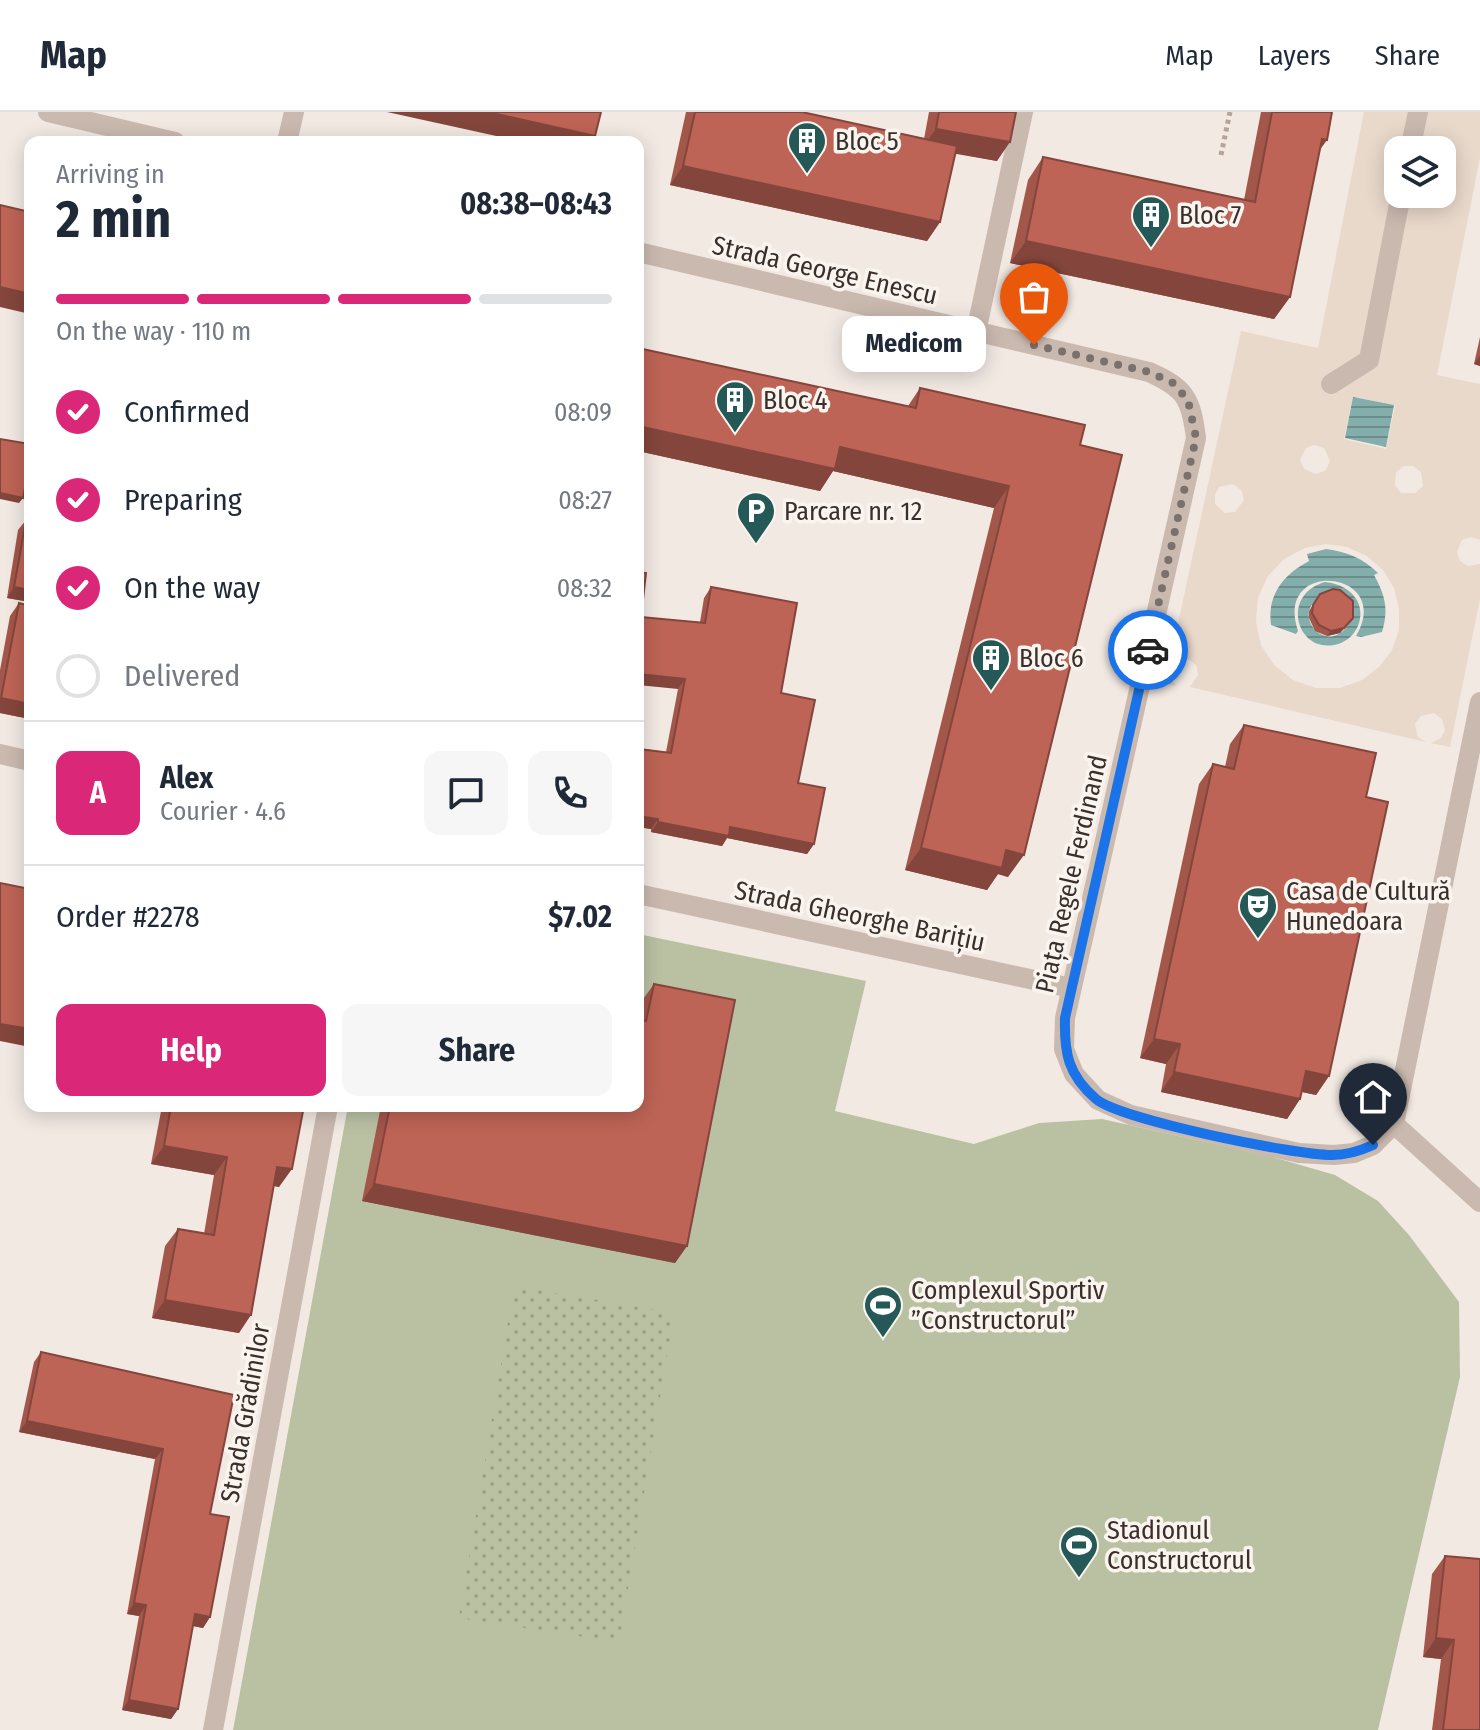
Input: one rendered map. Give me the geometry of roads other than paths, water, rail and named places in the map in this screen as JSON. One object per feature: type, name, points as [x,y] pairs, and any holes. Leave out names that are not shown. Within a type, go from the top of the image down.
[{"type":"street","points":[[48,112],[150,136]]},
{"type":"street","points":[[288,136],[294,112]]},
{"type":"street","points":[[976,332],[1023,112]]},
{"type":"street","points":[[1413,136],[1418,112]]},
{"type":"street","points":[[1331,384],[1369,360],[1398,208]]},
{"type":"street","name":"Strada George Enescu","points":[[644,253],[1149,372],[1173,383],[1188,400],[1196,438]]},
{"type":"street","name":"Piața Regele Ferdinand","points":[[1196,438],[1071,988],[1065,1018],[1064,1049],[1074,1074],[1098,1100],[1131,1115],[1299,1153],[1334,1155],[1354,1153],[1373,1145],[1394,1124]]},
{"type":"street","points":[[1480,702],[1394,1124],[1480,1202]]},
{"type":"street","points":[[0,754],[24,760]]},
{"type":"street","name":"Strada Gheorghe Barițiu","points":[[644,895],[1071,988]]},
{"type":"street","name":"Strada Grădinilor","points":[[213,1730],[327,1112]]},
{"type":"water","points":[[1353,397],[1394,405],[1386,447],[1345,438]]},
{"type":"water","points":[[1326,549],[1354,556],[1378,573],[1374,575],[1385,609],[1382,632],[1356,636],[1364,614],[1360,597],[1348,586],[1332,581],[1316,583],[1302,591],[1295,607],[1296,634],[1271,625],[1274,595],[1284,579],[1309,561],[1307,554]]},
{"type":"water","points":[[1325,582],[1333,583],[1357,600],[1359,623],[1348,639],[1338,644],[1324,645],[1312,641],[1304,633],[1298,610],[1311,589]],"holes":[[[1323,596],[1349,623],[1340,633],[1322,635],[1310,622],[1309,612]]]},
{"type":"place","name":"Bloc 5","points":[[807,175]]},
{"type":"place","name":"Bloc 7","points":[[1151,249]]},
{"type":"place","name":"Medicom","points":[[1034,345]]},
{"type":"place","name":"Bloc 4","points":[[735,434]]},
{"type":"place","name":"Parcare nr. 12","points":[[756,545]]},
{"type":"place","name":"Bloc 6","points":[[991,692]]},
{"type":"place","name":"Casa de Cultură Hunedoara","points":[[1258,940]]},
{"type":"place","name":"Complexul Sportiv ”Constructorul”","points":[[883,1339]]},
{"type":"place","name":"Stadionul Constructorul","points":[[1079,1579]]}]
